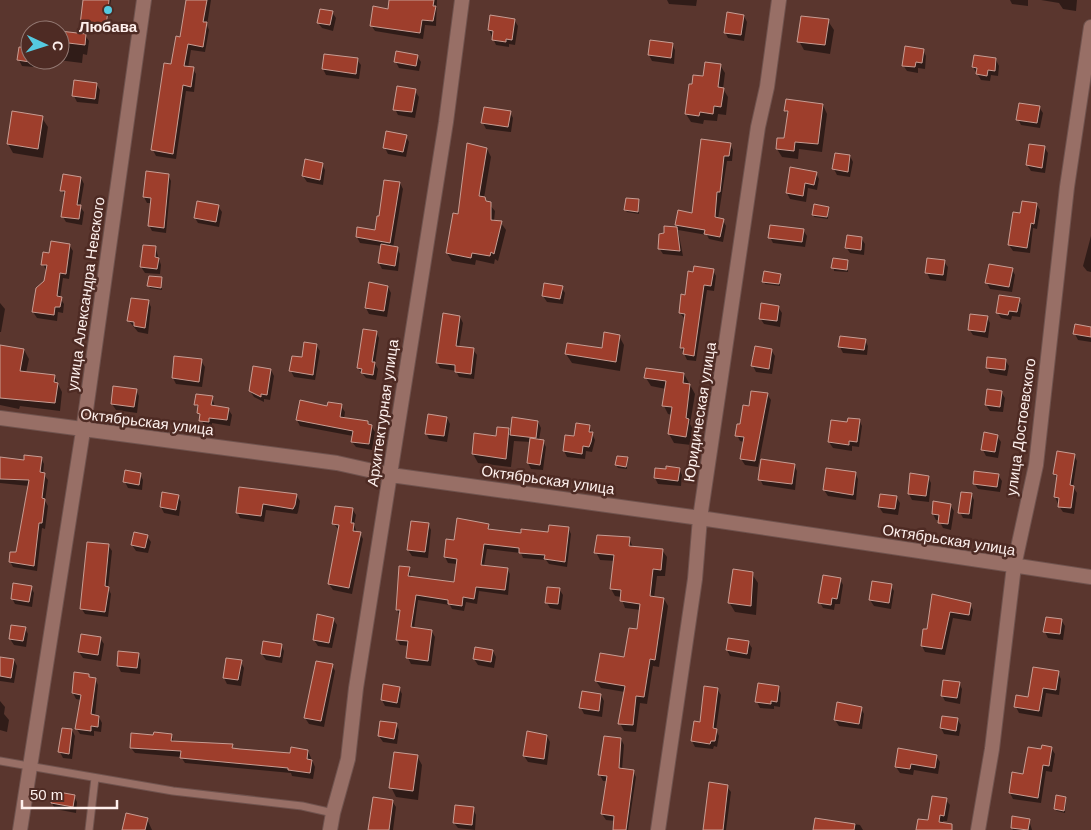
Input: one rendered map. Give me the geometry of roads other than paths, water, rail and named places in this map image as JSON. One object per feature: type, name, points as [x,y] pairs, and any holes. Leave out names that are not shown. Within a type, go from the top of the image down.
[{"type":"street","name":"улица Александра Невского","points":[[20,830],[82,430],[144,0]]},
{"type":"street","name":"Архитектурная улица","points":[[330,830],[348,759],[356,688],[446,122],[462,0]]},
{"type":"street","name":"Юридическая улица","points":[[658,830],[695,580],[700,518],[758,127],[767,87],[780,0]]},
{"type":"street","name":"улица Достоевского","points":[[978,830],[992,749],[1014,566],[1036,464],[1067,186],[1091,26]]},
{"type":"street","name":"Октябрьская улица","points":[[0,418],[337,463],[391,475],[700,518],[1091,577]]},
{"type":"lane","points":[[0,761],[95,778],[302,806],[333,813]]},
{"type":"lane","points":[[89,830],[95,778]]},
{"type":"place","name":"Любава","points":[[108,10]]}]
